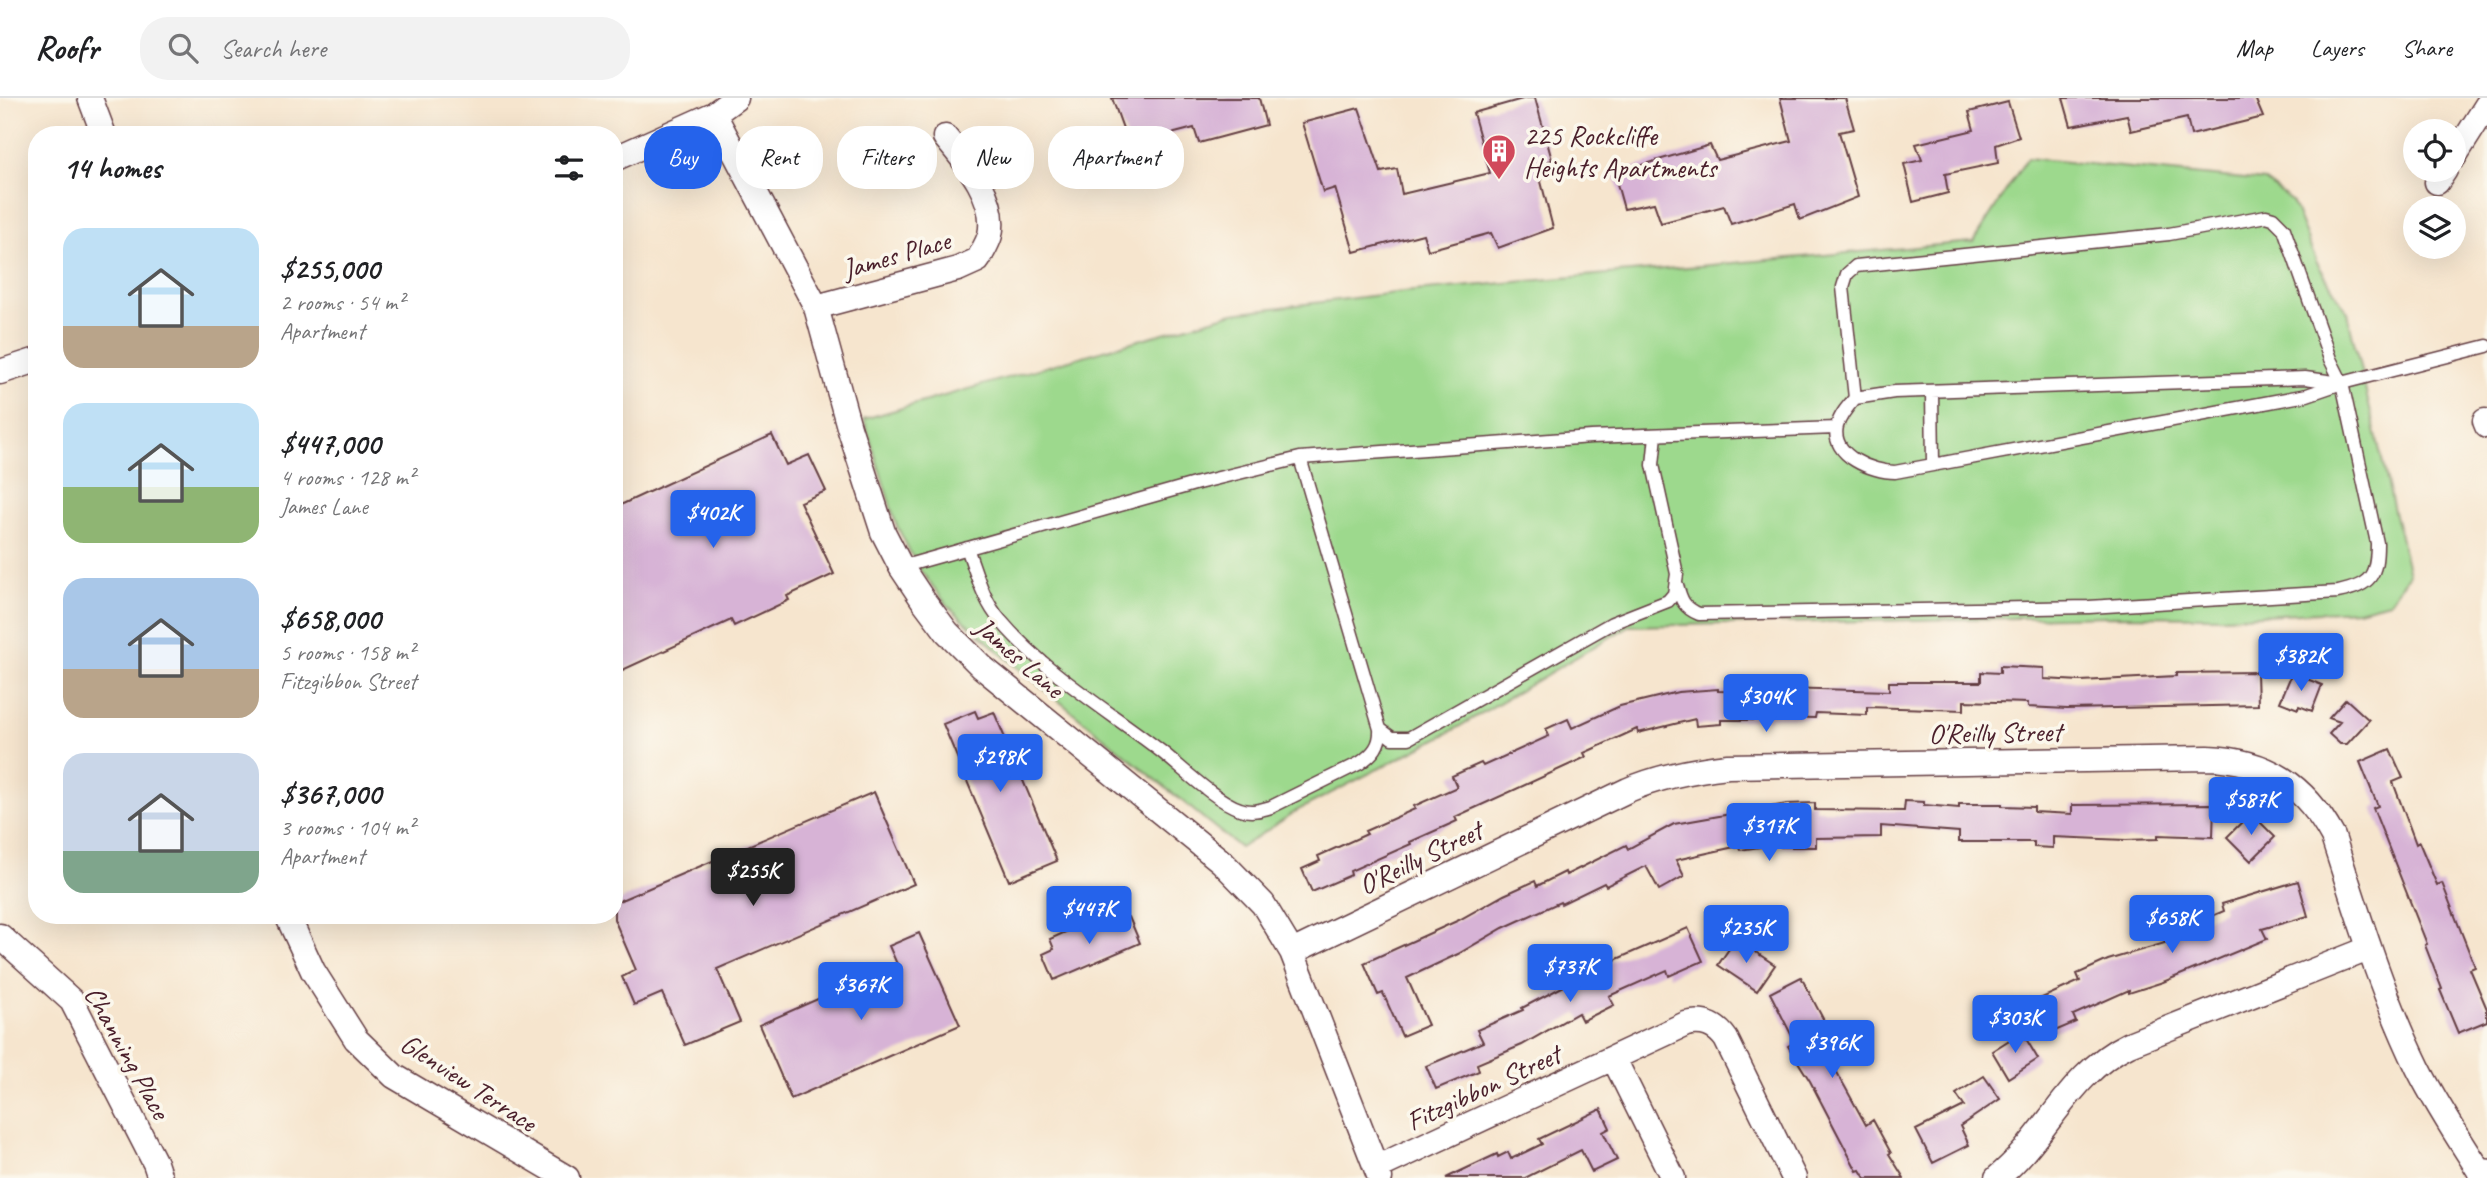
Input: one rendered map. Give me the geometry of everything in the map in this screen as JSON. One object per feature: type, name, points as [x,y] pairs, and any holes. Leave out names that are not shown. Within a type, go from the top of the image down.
[{"type":"street","points":[[90,98],[101,126]]},
{"type":"street","points":[[623,155],[713,114],[736,98]]},
{"type":"street","points":[[2466,138],[2487,105]]},
{"type":"street","name":"James Lane","points":[[713,114],[816,307],[853,440],[883,532],[901,567],[947,632],[982,667],[1222,862],[1250,888],[1275,921],[1292,952],[1378,1173]]},
{"type":"street","name":"James Place","points":[[816,307],[958,269],[978,260],[990,235],[991,213],[973,173],[945,137]]},
{"type":"street","points":[[0,372],[28,363]]},
{"type":"street","name":"O'Reilly Street","points":[[1292,952],[1628,790],[1682,772],[1728,765],[2208,758],[2246,762],[2283,779],[2313,804],[2333,837],[2368,949],[2417,1065],[2441,1110],[2486,1178]]},
{"type":"street","name":"Glenview Terrace","points":[[291,924],[313,971],[356,1039],[394,1076],[567,1178]]},
{"type":"street","name":"Channing Place","points":[[1,936],[72,1001],[155,1163],[160,1178]]},
{"type":"street","points":[[1997,1178],[2029,1146],[2083,1076],[2106,1056],[2129,1044],[2368,949]]},
{"type":"street","name":"Fitzgibbon Street","points":[[1378,1173],[1686,1024],[1701,1022],[1716,1027],[1726,1039],[1794,1178]]},
{"type":"street","points":[[1614,1059],[1673,1178]]},
{"type":"lane","points":[[1656,435],[1653,465],[1677,574],[1677,585],[1687,610],[1699,614],[2089,607],[2338,592],[2356,588],[2369,580],[2377,564],[2377,543],[2342,383],[2330,359],[2284,229],[2273,218],[2266,216],[2158,236],[1856,266],[1847,274],[1843,286],[1855,398]]},
{"type":"lane","points":[[2342,383],[2305,378],[1894,392],[1855,398],[1844,411],[1836,428],[1840,443],[1850,456],[1863,466],[1880,472],[1895,472],[2307,395],[2342,383],[2487,346]]},
{"type":"lane","points":[[1932,391],[1933,463]]},
{"type":"lane","points":[[901,567],[1300,457],[1656,435],[1836,428]]},
{"type":"lane","points":[[967,548],[987,601],[999,619],[1080,692],[1226,803],[1241,810],[1256,811],[1271,807],[1360,763],[1370,756],[1380,738],[1380,729],[1300,457]]},
{"type":"lane","points":[[1380,729],[1392,738],[1409,738],[1612,623],[1640,610],[1661,605],[1674,594],[1677,585]]},
{"type":"green space","points":[[2027,158],[2265,181],[2292,201],[2316,261],[2347,312],[2409,574],[2389,602],[2358,610],[2222,617],[2112,616],[1629,626],[1448,733],[1298,810],[1240,848],[1006,658],[948,606],[917,566],[896,524],[864,419],[1233,313],[1403,292],[1973,242]]},
{"type":"building","points":[[1112,98],[1259,98],[1266,125],[1199,143],[1194,128],[1184,131],[1184,126],[1122,126]]},
{"type":"building","name":"225 Rockcliffe Heights Apartments","points":[[1526,98],[1535,98],[1552,160],[1537,166],[1553,228],[1498,248],[1491,233],[1428,250],[1423,234],[1354,252],[1335,188],[1323,192],[1302,123],[1359,108],[1381,172],[1397,169],[1402,194],[1490,173],[1473,113]]},
{"type":"building","points":[[1780,98],[1845,98],[1854,129],[1839,132],[1858,197],[1800,220],[1795,204],[1731,224],[1724,206],[1661,223],[1654,203],[1624,209],[1614,173],[1710,145],[1717,160],[1791,141]]},
{"type":"building","points":[[2063,98],[2255,98],[2263,117],[2191,135],[2187,118],[2131,131],[2127,115],[2071,126]]},
{"type":"building","points":[[2008,102],[2019,137],[1996,145],[1998,163],[1945,174],[1948,193],[1913,202],[1904,164],[1922,160],[1916,144],[1974,130],[1969,112]]},
{"type":"building","points":[[772,435],[786,465],[809,455],[826,491],[800,502],[834,574],[787,596],[789,600],[734,626],[731,620],[623,670],[623,504]]},
{"type":"building","points":[[2000,666],[2044,668],[2044,679],[2081,681],[2176,676],[2176,673],[2257,672],[2258,705],[2067,709],[2028,707],[2028,703],[1964,701],[1964,710],[1867,707],[1867,715],[1816,713],[1815,718],[1721,720],[1721,724],[1696,726],[1695,719],[1638,733],[1637,729],[1584,753],[1586,757],[1455,817],[1457,821],[1350,871],[1351,875],[1312,892],[1302,869],[1320,861],[1318,856],[1367,834],[1365,831],[1457,787],[1452,776],[1481,763],[1483,766],[1549,736],[1546,729],[1568,719],[1572,728],[1620,706],[1678,692],[1718,689],[1784,692],[1784,688],[1889,691],[1889,682],[1981,682],[1981,672],[2000,673]]},
{"type":"building","points":[[2292,673],[2322,685],[2312,711],[2280,702]]},
{"type":"building","points":[[2346,699],[2369,720],[2347,744],[2340,744],[2329,734],[2340,722],[2329,718]]},
{"type":"building","points":[[975,711],[978,718],[994,712],[1057,861],[1009,881],[943,724]]},
{"type":"building","points":[[2390,749],[2403,778],[2393,782],[2416,844],[2419,842],[2437,885],[2442,883],[2475,967],[2470,969],[2487,1009],[2487,1021],[2458,1033],[2440,990],[2442,989],[2425,945],[2427,944],[2373,808],[2378,806],[2360,762]]},
{"type":"building","points":[[874,792],[914,884],[717,969],[740,1022],[685,1045],[662,993],[634,1005],[622,977],[636,970],[616,924],[623,924],[623,899]]},
{"type":"building","points":[[1905,801],[1959,808],[1959,804],[2002,804],[2034,807],[2034,812],[2072,814],[2072,805],[2214,804],[2213,837],[2158,835],[2158,839],[2126,840],[2053,837],[2053,848],[2034,847],[2034,842],[1959,842],[1959,832],[1881,826],[1881,837],[1816,838],[1816,847],[1781,847],[1781,844],[1740,850],[1739,846],[1676,860],[1684,876],[1659,890],[1646,866],[1606,886],[1604,883],[1503,928],[1458,954],[1407,978],[1428,1025],[1402,1036],[1383,993],[1378,995],[1364,963],[1459,920],[1535,881],[1537,886],[1565,872],[1566,875],[1626,845],[1628,849],[1674,824],[1787,804],[1815,803],[1815,810],[1904,811]]},
{"type":"building","points":[[2251,813],[2275,837],[2251,861],[2227,837]]},
{"type":"building","points":[[2298,881],[2308,916],[2262,929],[2267,939],[2163,982],[2129,993],[2129,990],[2073,1015],[2076,1022],[2041,1037],[2026,1005],[2080,981],[2077,974],[2108,960],[2165,943],[2164,941],[2184,933],[2182,929],[2224,911],[2222,904]]},
{"type":"building","points":[[1129,917],[1140,943],[1054,980],[1043,954],[1054,949],[1050,939],[1090,921],[1095,931]]},
{"type":"building","points":[[1688,928],[1703,961],[1669,976],[1667,970],[1609,996],[1614,1005],[1582,1021],[1578,1013],[1522,1045],[1477,1064],[1479,1071],[1436,1089],[1426,1066],[1483,1042],[1477,1030],[1523,1010],[1522,1008],[1608,963]]},
{"type":"building","points":[[919,933],[960,1025],[791,1099],[759,1025],[897,964],[889,946]]},
{"type":"building","points":[[1736,939],[1775,965],[1757,991],[1718,965]]},
{"type":"building","points":[[1801,977],[1831,1034],[1837,1031],[1852,1057],[1834,1067],[1866,1125],[1873,1120],[1904,1178],[1865,1178],[1860,1170],[1857,1171],[1810,1081],[1788,1046],[1795,1042],[1770,993]]},
{"type":"building","points":[[2022,1032],[2038,1059],[2008,1078],[1992,1051]]},
{"type":"building","points":[[1984,1076],[2000,1099],[1960,1126],[1969,1145],[1933,1163],[1916,1130],[1964,1106],[1956,1094]]},
{"type":"building","points":[[1601,1109],[1610,1128],[1603,1132],[1617,1160],[1592,1172],[1581,1150],[1525,1178],[1446,1178],[1497,1154],[1498,1157],[1508,1152],[1511,1159],[1542,1144],[1539,1139]]},
{"type":"place","name":"225 Rockcliffe Heights Apartments","points":[[1499,181]]}]
